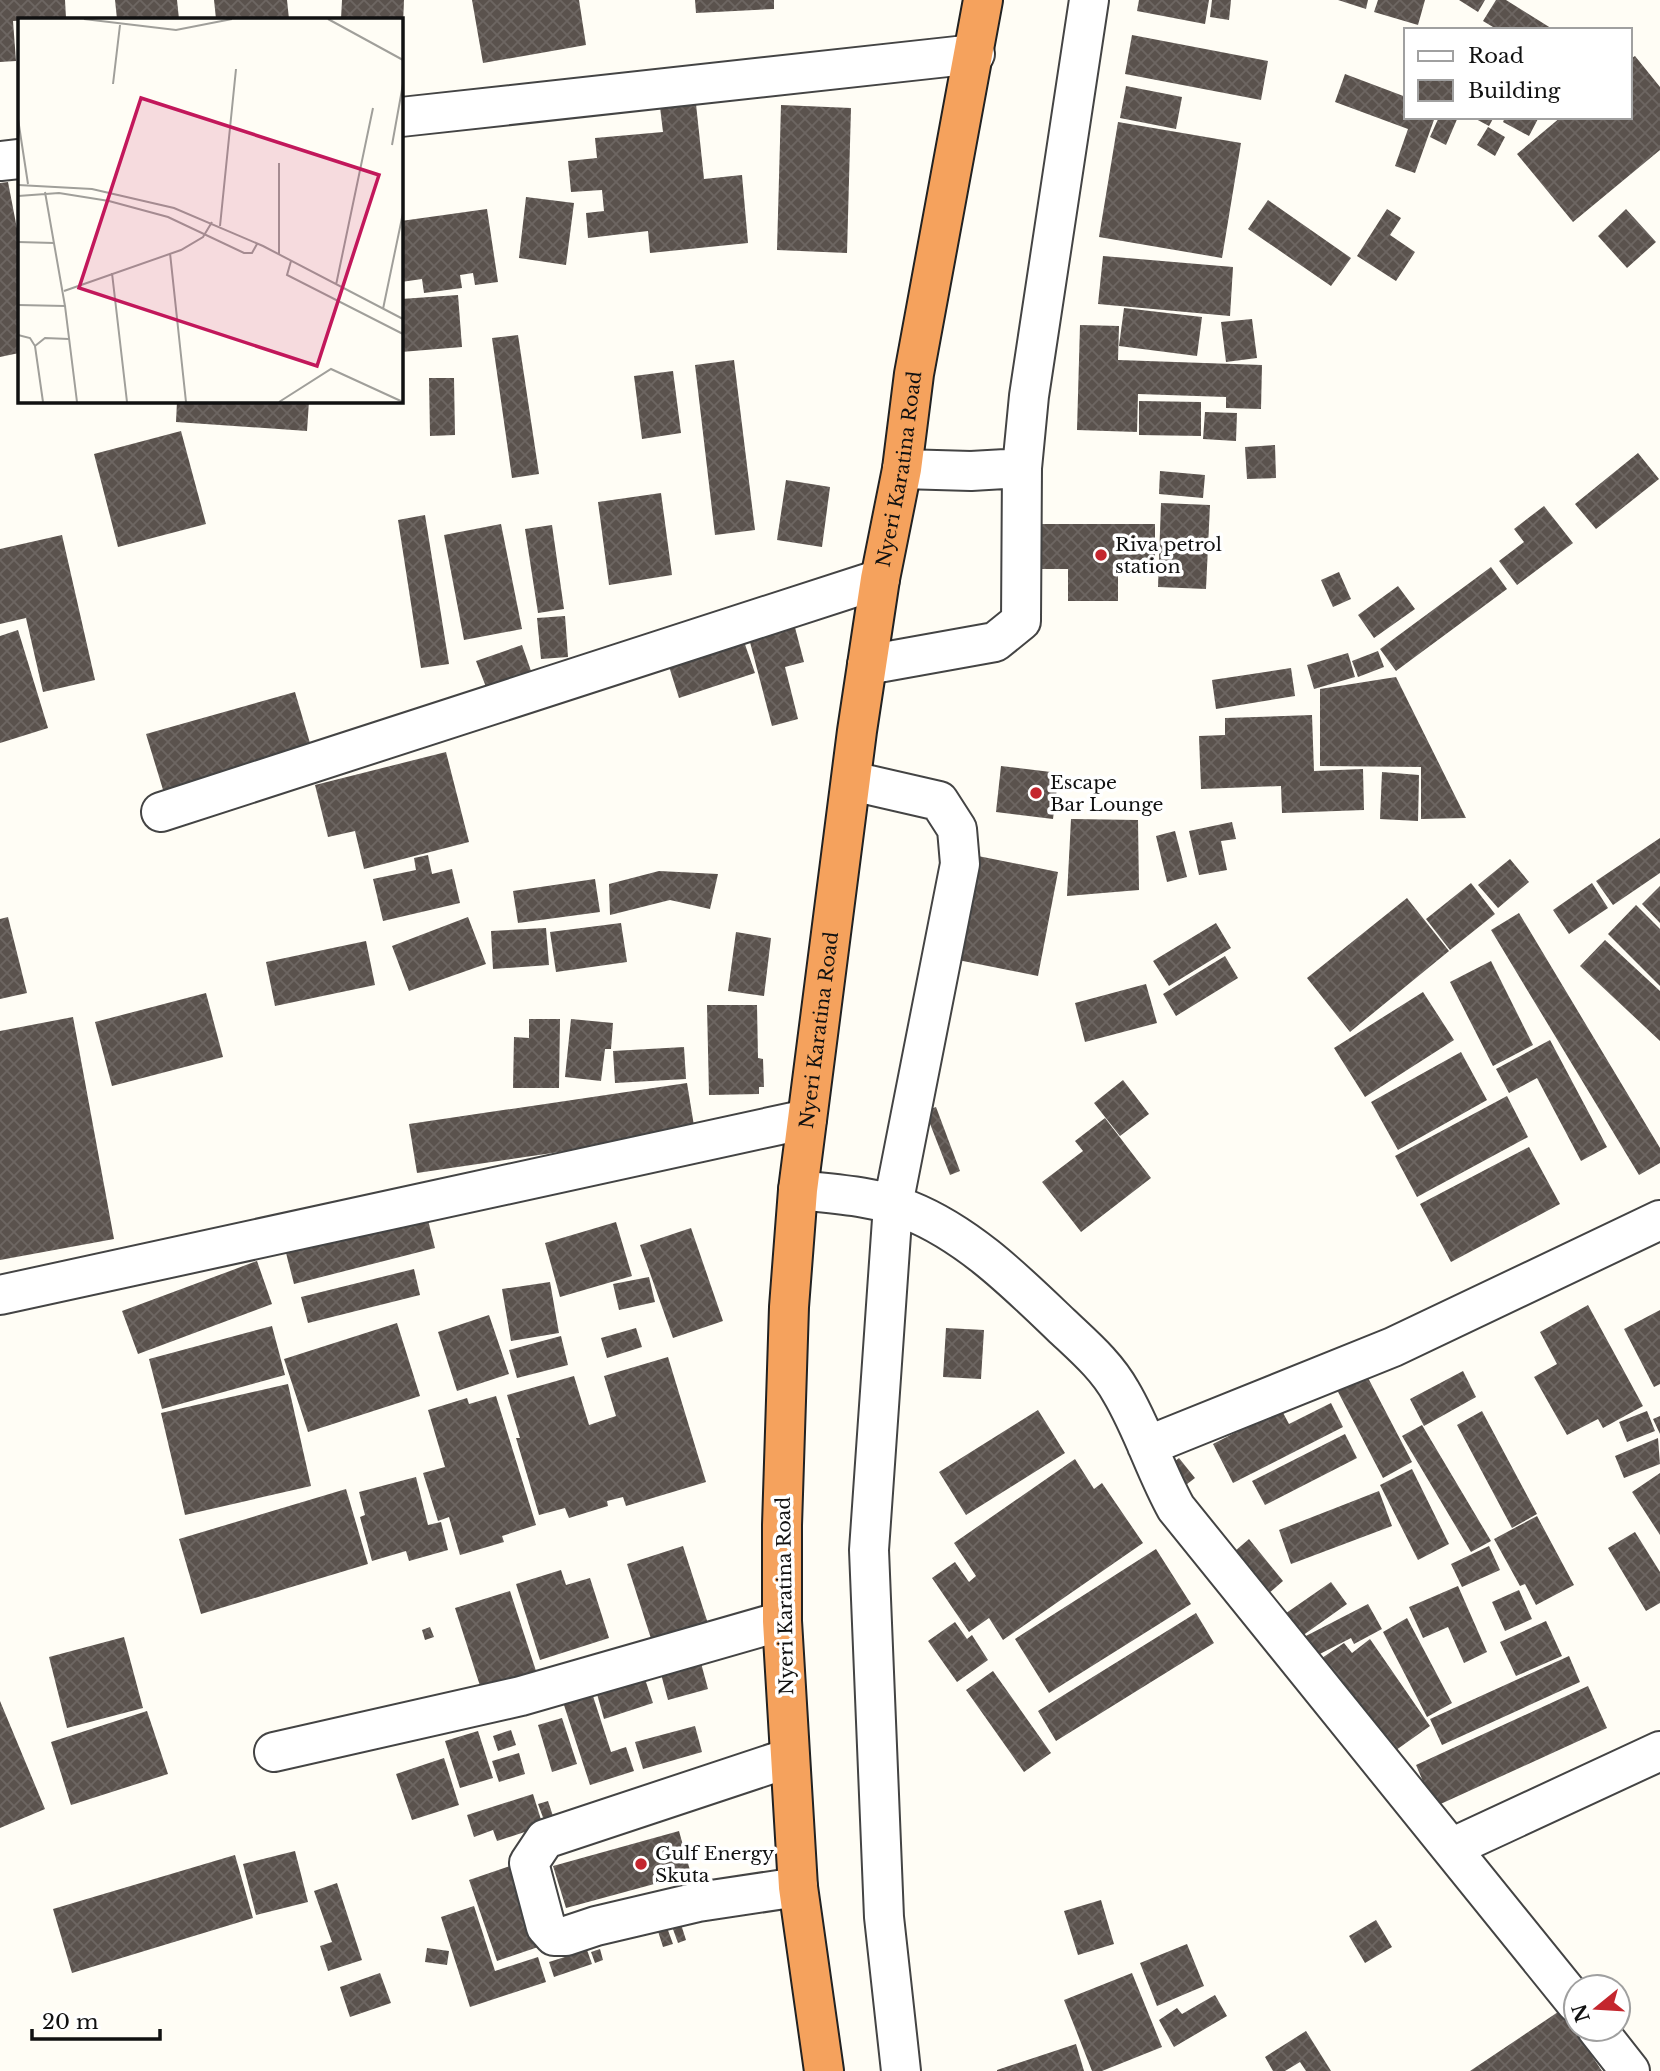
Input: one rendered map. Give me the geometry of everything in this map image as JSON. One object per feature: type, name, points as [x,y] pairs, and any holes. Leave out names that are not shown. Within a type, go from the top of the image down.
[{"type":"highway","name":"Nyeri Karatina Road","points":[[824,2071],[798,1887],[782,1621],[782,1525],[789,1321],[798,1190],[820,1004],[852,780],[856,731],[880,579],[902,469],[914,374],[983,0]]},
{"type":"street","points":[[867,665],[995,642],[1021,621],[1022,467],[1029,396],[1089,0]]},
{"type":"street","points":[[402,117],[975,54]]},
{"type":"street","points":[[0,161],[18,159]]},
{"type":"street","points":[[902,469],[971,471],[1022,467]]},
{"type":"street","points":[[161,812],[880,579]]},
{"type":"street","points":[[852,780],[939,801],[957,829],[960,864],[893,1205],[869,1550],[884,1917],[901,2071]]},
{"type":"street","points":[[0,1295],[807,1119]]},
{"type":"street","points":[[798,1190],[852,1196],[893,1205],[942,1226],[971,1244],[1099,1361],[1121,1391],[1159,1478],[1176,1508],[1562,1986]]},
{"type":"street","points":[[1147,1446],[1393,1347],[1660,1220]]},
{"type":"street","points":[[274,1752],[521,1696],[782,1621]]},
{"type":"street","points":[[1451,1848],[1660,1751]]},
{"type":"street","points":[[789,1758],[545,1839],[529,1863],[546,1927],[554,1936],[566,1936],[596,1926],[698,1902],[798,1887]]},
{"type":"street","points":[[1608,2043],[1630,2071]]},
{"type":"building","points":[[0,0],[65,0],[66,18],[18,18],[18,21],[13,21],[16,61],[0,62]]},
{"type":"building","points":[[115,0],[177,0],[179,18],[117,18]]},
{"type":"building","points":[[214,0],[287,0],[289,18],[216,18]]},
{"type":"building","points":[[342,0],[404,0],[403,25],[402,18],[341,18]]},
{"type":"building","points":[[472,0],[579,0],[586,45],[483,63]]},
{"type":"building","points":[[695,0],[774,0],[774,9],[696,13]]},
{"type":"building","points":[[1139,0],[1209,0],[1205,24],[1137,11]]},
{"type":"building","points":[[1212,0],[1231,0],[1229,20],[1210,17]]},
{"type":"building","points":[[1338,0],[1368,0],[1366,9]]},
{"type":"building","points":[[1378,0],[1425,0],[1418,25],[1374,12]]},
{"type":"building","points":[[1459,0],[1485,0],[1478,12]]},
{"type":"building","points":[[1496,0],[1506,0],[1551,28],[1495,28],[1483,21]]},
{"type":"building","points":[[1132,35],[1268,61],[1261,100],[1125,74]]},
{"type":"building","points":[[1635,56],[1660,87],[1660,150],[1573,222],[1517,154],[1559,119],[1632,119],[1632,58]]},
{"type":"building","points":[[1345,74],[1404,96],[1404,119],[1434,119],[1415,173],[1395,166],[1408,129],[1335,102]]},
{"type":"building","points":[[1126,86],[1182,97],[1176,129],[1120,118]]},
{"type":"building","points":[[696,104],[704,179],[742,175],[748,243],[650,253],[648,231],[588,238],[586,213],[604,211],[602,190],[571,192],[568,161],[597,158],[595,138],[663,132],[660,107]]},
{"type":"building","points":[[781,105],[851,108],[847,253],[777,250]]},
{"type":"building","points":[[1438,119],[1457,119],[1446,145],[1430,137]]},
{"type":"building","points":[[1476,119],[1493,119],[1489,126]]},
{"type":"building","points":[[1504,119],[1538,119],[1529,136],[1503,122]]},
{"type":"building","points":[[1118,122],[1241,143],[1222,258],[1099,237]]},
{"type":"building","points":[[1488,127],[1505,137],[1495,156],[1477,145]]},
{"type":"building","points":[[8,182],[18,234],[18,353],[0,357],[0,183]]},
{"type":"building","points":[[526,197],[574,203],[566,265],[519,258]]},
{"type":"building","points":[[1268,200],[1351,258],[1331,286],[1248,229]]},
{"type":"building","points":[[487,209],[498,282],[475,285],[473,273],[460,275],[462,288],[424,293],[422,279],[402,282],[402,221]]},
{"type":"building","points":[[1387,209],[1401,218],[1390,235],[1415,252],[1396,281],[1357,256]]},
{"type":"building","points":[[1626,209],[1656,242],[1627,268],[1598,236]]},
{"type":"building","points":[[1103,256],[1233,267],[1230,316],[1098,304]]},
{"type":"building","points":[[458,295],[462,347],[402,352],[402,299]]},
{"type":"building","points":[[1124,308],[1202,317],[1197,356],[1119,346]]},
{"type":"building","points":[[1252,319],[1257,358],[1226,362],[1221,322]]},
{"type":"building","points":[[1080,325],[1119,326],[1118,360],[1262,365],[1261,409],[1226,408],[1226,397],[1138,394],[1137,432],[1077,430]]},
{"type":"building","points":[[518,335],[539,474],[512,478],[492,338]]},
{"type":"building","points":[[734,360],[755,530],[715,535],[695,365]]},
{"type":"building","points":[[673,371],[681,433],[642,439],[634,376]]},
{"type":"building","points":[[429,378],[454,378],[455,435],[430,436]]},
{"type":"building","points":[[1139,401],[1201,402],[1201,436],[1139,435]]},
{"type":"building","points":[[177,402],[309,402],[307,431],[176,422]]},
{"type":"building","points":[[1205,412],[1237,413],[1236,441],[1203,439]]},
{"type":"building","points":[[181,431],[206,524],[118,547],[94,454]]},
{"type":"building","points":[[1275,445],[1276,478],[1247,479],[1245,447]]},
{"type":"building","points":[[1638,453],[1659,479],[1596,529],[1575,504]]},
{"type":"building","points":[[1160,471],[1205,475],[1203,498],[1159,494]]},
{"type":"building","points":[[786,480],[830,487],[822,547],[777,540]]},
{"type":"building","points":[[661,493],[672,575],[609,585],[598,502]]},
{"type":"building","points":[[1161,503],[1210,505],[1206,589],[1158,587]]},
{"type":"building","points":[[1544,506],[1573,543],[1517,585],[1499,561],[1524,542],[1514,529]]},
{"type":"building","points":[[425,515],[449,664],[421,668],[398,520]]},
{"type":"building","points":[[501,524],[522,629],[464,640],[444,535]]},
{"type":"building","points":[[1039,524],[1155,524],[1155,573],[1118,573],[1118,601],[1068,601],[1068,569],[1039,569]]},
{"type":"building","points":[[552,525],[564,609],[538,613],[525,529]]},
{"type":"building","points":[[62,535],[95,680],[43,692],[26,618],[0,624],[0,549]]},
{"type":"building","points":[[1491,567],[1507,589],[1396,671],[1380,649]]},
{"type":"building","points":[[1339,572],[1351,599],[1333,607],[1321,580]]},
{"type":"building","points":[[1398,586],[1415,609],[1374,638],[1358,615]]},
{"type":"building","points":[[565,616],[568,657],[541,659],[537,618]]},
{"type":"building","points":[[792,616],[804,662],[785,667],[798,719],[772,726],[746,627]]},
{"type":"building","points":[[18,630],[48,728],[0,743],[0,636]]},
{"type":"building","points":[[741,633],[755,673],[679,698],[666,657]]},
{"type":"building","points":[[522,645],[531,671],[486,687],[476,661]]},
{"type":"building","points":[[1378,651],[1384,667],[1358,677],[1352,661]]},
{"type":"building","points":[[1348,653],[1355,677],[1314,689],[1307,665]]},
{"type":"building","points":[[1291,668],[1295,696],[1216,709],[1212,680]]},
{"type":"building","points":[[1396,677],[1466,818],[1421,819],[1421,767],[1320,766],[1320,689]]},
{"type":"building","points":[[295,692],[312,750],[164,793],[146,734]]},
{"type":"building","points":[[1312,715],[1314,771],[1363,769],[1364,810],[1282,813],[1281,786],[1201,789],[1199,736],[1225,735],[1225,718]]},
{"type":"building","points":[[446,752],[469,842],[364,869],[355,831],[328,837],[315,785]]},
{"type":"building","points":[[1001,766],[1059,773],[1053,819],[996,812]]},
{"type":"building","points":[[1382,772],[1419,775],[1418,821],[1380,819]]},
{"type":"building","points":[[1071,819],[1138,820],[1139,890],[1067,896]]},
{"type":"building","points":[[1232,822],[1236,839],[1221,841],[1227,870],[1199,875],[1189,831]]},
{"type":"building","points":[[1175,831],[1187,877],[1167,882],[1156,836]]},
{"type":"building","points":[[1660,838],[1660,873],[1613,905],[1596,881]]},
{"type":"building","points":[[428,855],[432,874],[452,869],[460,903],[383,921],[373,879],[416,870],[414,858]]},
{"type":"building","points":[[973,855],[1058,872],[1038,976],[953,959]]},
{"type":"building","points":[[1510,859],[1529,882],[1498,908],[1478,885]]},
{"type":"building","points":[[659,871],[718,874],[710,909],[670,900],[610,915],[609,884]]},
{"type":"building","points":[[595,879],[600,912],[518,923],[513,891]]},
{"type":"building","points":[[1471,883],[1495,914],[1450,950],[1426,919]]},
{"type":"building","points":[[1592,883],[1608,908],[1569,934],[1553,910]]},
{"type":"building","points":[[1660,886],[1660,923],[1642,904]]},
{"type":"building","points":[[1407,898],[1449,951],[1350,1032],[1307,978]]},
{"type":"building","points":[[1636,905],[1660,929],[1660,986],[1608,934]]},
{"type":"building","points":[[1519,913],[1660,1148],[1660,1163],[1639,1175],[1491,930]]},
{"type":"building","points":[[8,917],[27,993],[0,999],[0,919]]},
{"type":"building","points":[[468,917],[486,964],[409,991],[392,946]]},
{"type":"building","points":[[621,923],[627,962],[556,972],[550,932]]},
{"type":"building","points":[[1216,923],[1231,948],[1169,986],[1153,961]]},
{"type":"building","points":[[546,928],[549,965],[493,969],[491,931]]},
{"type":"building","points":[[736,932],[771,938],[764,996],[728,991]]},
{"type":"building","points":[[1605,940],[1660,991],[1660,1041],[1580,966]]},
{"type":"building","points":[[366,941],[375,985],[275,1006],[266,962]]},
{"type":"building","points":[[1225,956],[1238,978],[1176,1016],[1163,994]]},
{"type":"building","points":[[1491,961],[1533,1045],[1493,1066],[1450,982]]},
{"type":"building","points":[[1146,984],[1157,1023],[1085,1042],[1075,1003]]},
{"type":"building","points":[[1423,992],[1454,1040],[1365,1097],[1334,1048]]},
{"type":"building","points":[[206,993],[223,1057],[112,1086],[95,1022]]},
{"type":"building","points":[[707,1005],[757,1005],[758,1058],[763,1059],[764,1087],[759,1087],[759,1094],[709,1095]]},
{"type":"building","points":[[73,1017],[114,1239],[0,1260],[0,1031]]},
{"type":"building","points":[[529,1019],[560,1019],[559,1088],[513,1088],[514,1037],[529,1038]]},
{"type":"building","points":[[571,1019],[613,1023],[611,1049],[605,1049],[601,1081],[565,1077]]},
{"type":"building","points":[[1550,1040],[1607,1147],[1581,1161],[1537,1078],[1509,1093],[1496,1069]]},
{"type":"building","points":[[684,1047],[686,1079],[615,1083],[613,1051]]},
{"type":"building","points":[[1461,1052],[1487,1100],[1398,1150],[1371,1102]]},
{"type":"building","points":[[1123,1080],[1149,1114],[1120,1136],[1094,1103]]},
{"type":"building","points":[[687,1083],[695,1132],[417,1173],[409,1124]]},
{"type":"building","points":[[1507,1096],[1528,1137],[1417,1197],[1395,1156]]},
{"type":"building","points":[[936,1107],[960,1171],[950,1175],[925,1111]]},
{"type":"building","points":[[1105,1118],[1151,1178],[1081,1232],[1042,1182],[1083,1151],[1075,1141]]},
{"type":"building","points":[[1529,1147],[1560,1204],[1451,1262],[1420,1204]]},
{"type":"building","points":[[427,1216],[435,1248],[294,1284],[286,1253]]},
{"type":"building","points":[[616,1222],[632,1276],[560,1297],[545,1243]]},
{"type":"building","points":[[691,1228],[723,1321],[673,1338],[640,1245]]},
{"type":"building","points":[[257,1261],[272,1304],[138,1354],[122,1311]]},
{"type":"building","points":[[414,1269],[420,1295],[308,1323],[301,1297]]},
{"type":"building","points":[[649,1277],[655,1302],[619,1310],[613,1284]]},
{"type":"building","points":[[550,1282],[559,1333],[511,1341],[502,1289]]},
{"type":"building","points":[[1588,1305],[1643,1406],[1603,1428],[1598,1419],[1567,1435],[1534,1377],[1557,1364],[1540,1332]]},
{"type":"building","points":[[1660,1310],[1660,1384],[1654,1387],[1624,1329]]},
{"type":"building","points":[[489,1315],[509,1374],[457,1391],[438,1332]]},
{"type":"building","points":[[397,1323],[420,1396],[308,1432],[284,1359]]},
{"type":"building","points":[[272,1326],[285,1375],[162,1409],[149,1359]]},
{"type":"building","points":[[636,1328],[642,1347],[607,1358],[601,1338]]},
{"type":"building","points":[[946,1328],[984,1330],[981,1379],[943,1377]]},
{"type":"building","points":[[561,1336],[568,1365],[517,1378],[509,1350]]},
{"type":"building","points":[[668,1357],[706,1482],[626,1506],[623,1497],[607,1501],[608,1506],[569,1518],[565,1508],[539,1515],[516,1438],[520,1438],[507,1395],[574,1376],[589,1425],[616,1416],[604,1376]]},
{"type":"building","points":[[1463,1371],[1476,1397],[1424,1426],[1410,1399]]},
{"type":"building","points":[[1366,1374],[1412,1462],[1383,1478],[1337,1390]]},
{"type":"building","points":[[288,1384],[311,1486],[185,1515],[161,1413]]},
{"type":"building","points":[[496,1396],[536,1525],[502,1536],[504,1542],[460,1555],[449,1517],[438,1521],[423,1473],[445,1467],[428,1410],[467,1398],[469,1404]]},
{"type":"building","points":[[1331,1403],[1343,1427],[1233,1483],[1213,1444],[1281,1409],[1289,1424]]},
{"type":"building","points":[[1038,1410],[1065,1453],[966,1515],[939,1472]]},
{"type":"building","points":[[1482,1411],[1537,1514],[1512,1528],[1457,1425]]},
{"type":"building","points":[[1647,1411],[1655,1431],[1627,1442],[1619,1422]]},
{"type":"building","points":[[1660,1416],[1660,1434],[1653,1419]]},
{"type":"building","points":[[1422,1425],[1491,1541],[1471,1552],[1402,1436]]},
{"type":"building","points":[[1345,1434],[1357,1458],[1265,1505],[1252,1481]]},
{"type":"building","points":[[1658,1438],[1660,1464],[1624,1478],[1615,1456]]},
{"type":"building","points":[[1179,1458],[1195,1478],[1174,1494],[1158,1474]]},
{"type":"building","points":[[1075,1459],[1094,1489],[1102,1483],[1143,1543],[1003,1640],[989,1618],[969,1632],[932,1578],[955,1562],[969,1582],[976,1576],[954,1543]]},
{"type":"building","points":[[1412,1469],[1449,1544],[1418,1560],[1380,1485]]},
{"type":"building","points":[[1660,1473],[1660,1535],[1632,1492]]},
{"type":"building","points":[[416,1477],[428,1525],[441,1522],[448,1550],[409,1561],[406,1551],[372,1561],[360,1517],[365,1515],[359,1492]]},
{"type":"building","points":[[346,1489],[368,1564],[201,1614],[179,1539]]},
{"type":"building","points":[[1379,1491],[1392,1526],[1291,1564],[1279,1530]]},
{"type":"building","points":[[1537,1516],[1574,1585],[1536,1605],[1525,1584],[1520,1586],[1494,1539]]},
{"type":"building","points":[[1635,1532],[1660,1572],[1660,1603],[1646,1611],[1608,1548]]},
{"type":"building","points":[[1249,1539],[1283,1581],[1262,1599],[1228,1557]]},
{"type":"building","points":[[683,1546],[711,1633],[655,1651],[627,1564]]},
{"type":"building","points":[[1489,1546],[1500,1570],[1462,1587],[1451,1564]]},
{"type":"building","points":[[1156,1549],[1191,1604],[1049,1693],[1015,1639]]},
{"type":"building","points":[[561,1570],[566,1585],[590,1578],[609,1638],[540,1660],[516,1584]]},
{"type":"building","points":[[1331,1582],[1347,1604],[1295,1641],[1279,1618]]},
{"type":"building","points":[[1458,1586],[1487,1652],[1464,1663],[1448,1627],[1423,1638],[1409,1607]]},
{"type":"building","points":[[1519,1590],[1532,1619],[1505,1631],[1492,1602]]},
{"type":"building","points":[[510,1591],[536,1671],[481,1689],[455,1608]]},
{"type":"building","points":[[1368,1604],[1382,1629],[1354,1644],[1351,1638],[1312,1658],[1302,1638]]},
{"type":"building","points":[[1196,1613],[1214,1643],[1056,1741],[1038,1711]]},
{"type":"building","points":[[1407,1618],[1452,1703],[1427,1717],[1383,1632]]},
{"type":"building","points":[[1546,1621],[1562,1656],[1516,1676],[1500,1642]]},
{"type":"building","points":[[955,1622],[967,1639],[972,1635],[988,1660],[957,1682],[928,1641]]},
{"type":"building","points":[[430,1627],[434,1637],[425,1640],[422,1630]]},
{"type":"building","points":[[124,1637],[143,1708],[67,1728],[49,1657]]},
{"type":"building","points":[[1370,1639],[1430,1726],[1389,1755],[1322,1658],[1344,1643],[1352,1653]]},
{"type":"building","points":[[1569,1656],[1580,1682],[1442,1745],[1430,1719]]},
{"type":"building","points":[[701,1663],[708,1689],[668,1700],[661,1674]]},
{"type":"building","points":[[993,1671],[1051,1753],[1024,1772],[966,1690]]},
{"type":"building","points":[[645,1679],[653,1703],[604,1719],[597,1694]]},
{"type":"building","points":[[1588,1686],[1607,1728],[1434,1807],[1416,1765]]},
{"type":"building","points":[[592,1693],[611,1752],[626,1747],[634,1771],[590,1785],[563,1702]]},
{"type":"building","points":[[0,1701],[45,1809],[0,1828]]},
{"type":"building","points":[[147,1711],[168,1774],[71,1805],[51,1742]]},
{"type":"building","points":[[562,1718],[577,1764],[552,1772],[538,1725]]},
{"type":"building","points":[[695,1726],[702,1752],[643,1769],[635,1742]]},
{"type":"building","points":[[511,1730],[516,1745],[498,1751],[493,1736]]},
{"type":"building","points":[[478,1731],[493,1778],[460,1788],[445,1741]]},
{"type":"building","points":[[519,1753],[525,1774],[499,1782],[492,1761]]},
{"type":"building","points":[[444,1758],[459,1805],[412,1820],[396,1774]]},
{"type":"building","points":[[533,1794],[543,1826],[497,1841],[493,1830],[474,1837],[467,1815]]},
{"type":"building","points":[[548,1801],[554,1819],[545,1823],[538,1804]]},
{"type":"building","points":[[679,1831],[691,1874],[566,1908],[553,1866]]},
{"type":"building","points":[[295,1851],[308,1902],[256,1915],[243,1864]]},
{"type":"building","points":[[235,1855],[253,1918],[72,1973],[53,1909]]},
{"type":"building","points":[[516,1864],[544,1945],[497,1961],[469,1880]]},
{"type":"building","points":[[337,1883],[362,1960],[328,1971],[320,1946],[332,1942],[314,1891]]},
{"type":"building","points":[[1101,1900],[1114,1944],[1078,1955],[1064,1911]]},
{"type":"building","points":[[474,1906],[495,1971],[538,1957],[546,1982],[470,2007],[441,1917]]},
{"type":"building","points":[[679,1918],[686,1940],[678,1943],[670,1921]]},
{"type":"building","points":[[1376,1920],[1392,1947],[1365,1963],[1349,1936]]},
{"type":"building","points":[[665,1922],[673,1944],[663,1947],[656,1925]]},
{"type":"building","points":[[1187,1944],[1204,1986],[1157,2006],[1140,1963]]},
{"type":"building","points":[[427,1948],[449,1951],[447,1965],[425,1962]]},
{"type":"building","points":[[600,1949],[603,1960],[595,1963],[591,1952]]},
{"type":"building","points":[[587,1950],[592,1964],[554,1977],[549,1962]]},
{"type":"building","points":[[380,1973],[391,2003],[350,2017],[340,1987]]},
{"type":"building","points":[[1132,1973],[1162,2047],[1102,2071],[1092,2071],[1064,2000]]},
{"type":"building","points":[[1215,1995],[1227,2016],[1174,2047],[1159,2020],[1177,2008],[1182,2014]]},
{"type":"building","points":[[1561,2010],[1562,2043],[1583,2043],[1602,2071],[1470,2071]]},
{"type":"building","points":[[1306,2031],[1331,2071],[1306,2071],[1300,2062],[1285,2071],[1273,2071],[1265,2057]]},
{"type":"building","points":[[1076,2044],[1084,2071],[997,2071],[997,2070]]},
{"type":"place","name":"Riva petrol station","points":[[1101,555]]},
{"type":"place","name":"Escape Bar Lounge","points":[[1036,793]]},
{"type":"place","name":"Gulf Energy Skuta","points":[[641,1864]]}]
